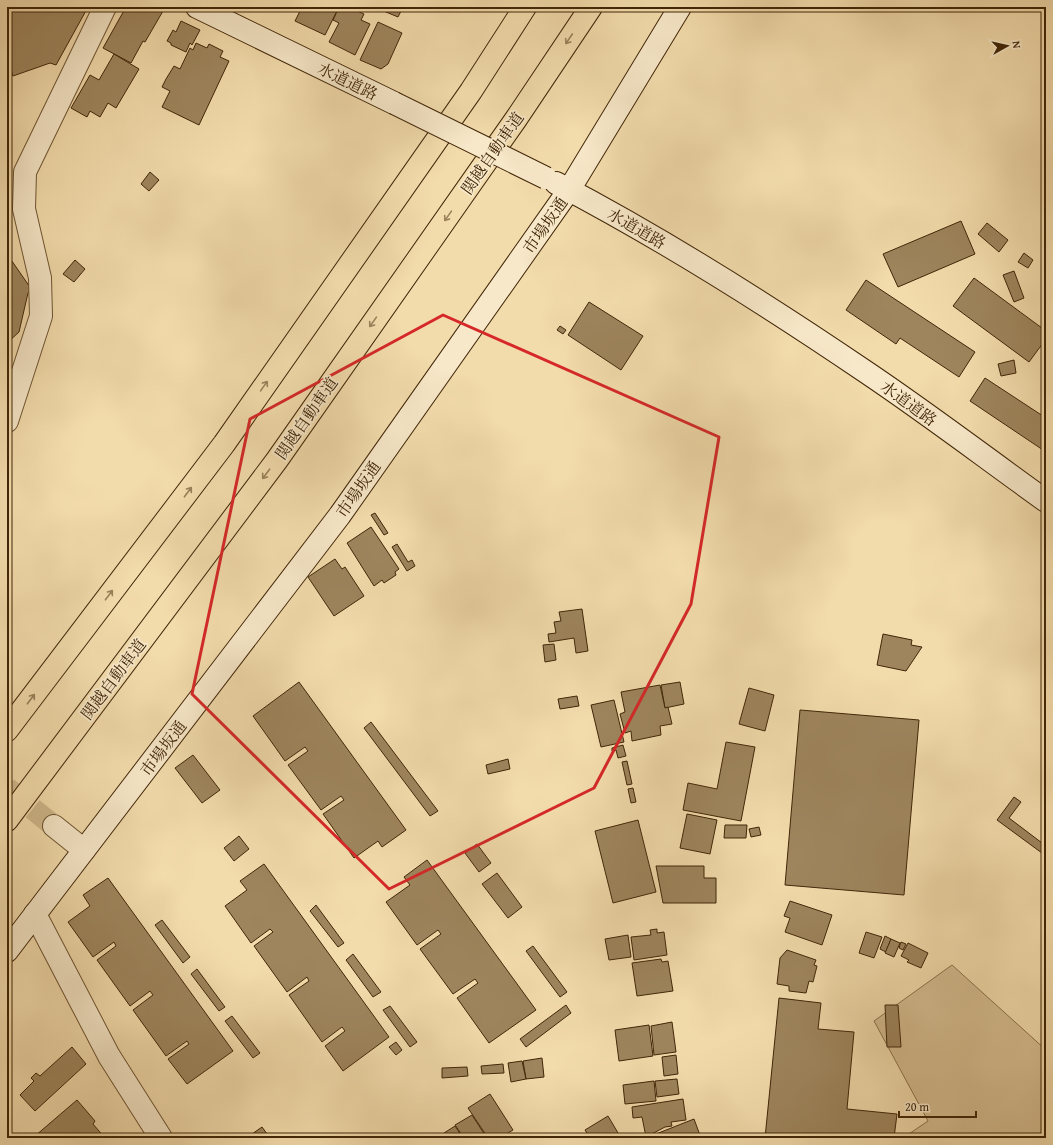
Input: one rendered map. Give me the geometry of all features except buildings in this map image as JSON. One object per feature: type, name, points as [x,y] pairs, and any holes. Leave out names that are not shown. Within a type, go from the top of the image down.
[{"type":"highway","points":[[7,730],[224,444],[467,97],[525,7]]},
{"type":"highway","name":"関越自動車道","points":[[7,820],[277,460],[516,119],[591,7]]},
{"type":"street","points":[[7,421],[41,316],[40,278],[24,209],[25,172],[105,7]]},
{"type":"street","name":"水道道路","points":[[197,7],[546,178],[633,225],[700,264],[867,372],[1046,501]]},
{"type":"street","name":"市場坂通","points":[[7,951],[340,515],[569,190],[680,7]]},
{"type":"street","points":[[54,826],[84,850]]},
{"type":"street","points":[[35,914],[110,1056],[161,1138]]},
{"type":"highlighted area","points":[[443,315],[719,437],[691,604],[594,788],[389,889],[192,694],[250,419]]},
{"type":"shaded area","points":[[952,965],[1046,1050],[1046,1138],[903,1138],[928,1121],[874,1021]]},
{"type":"tunnel","points":[[7,788],[54,826]]}]
